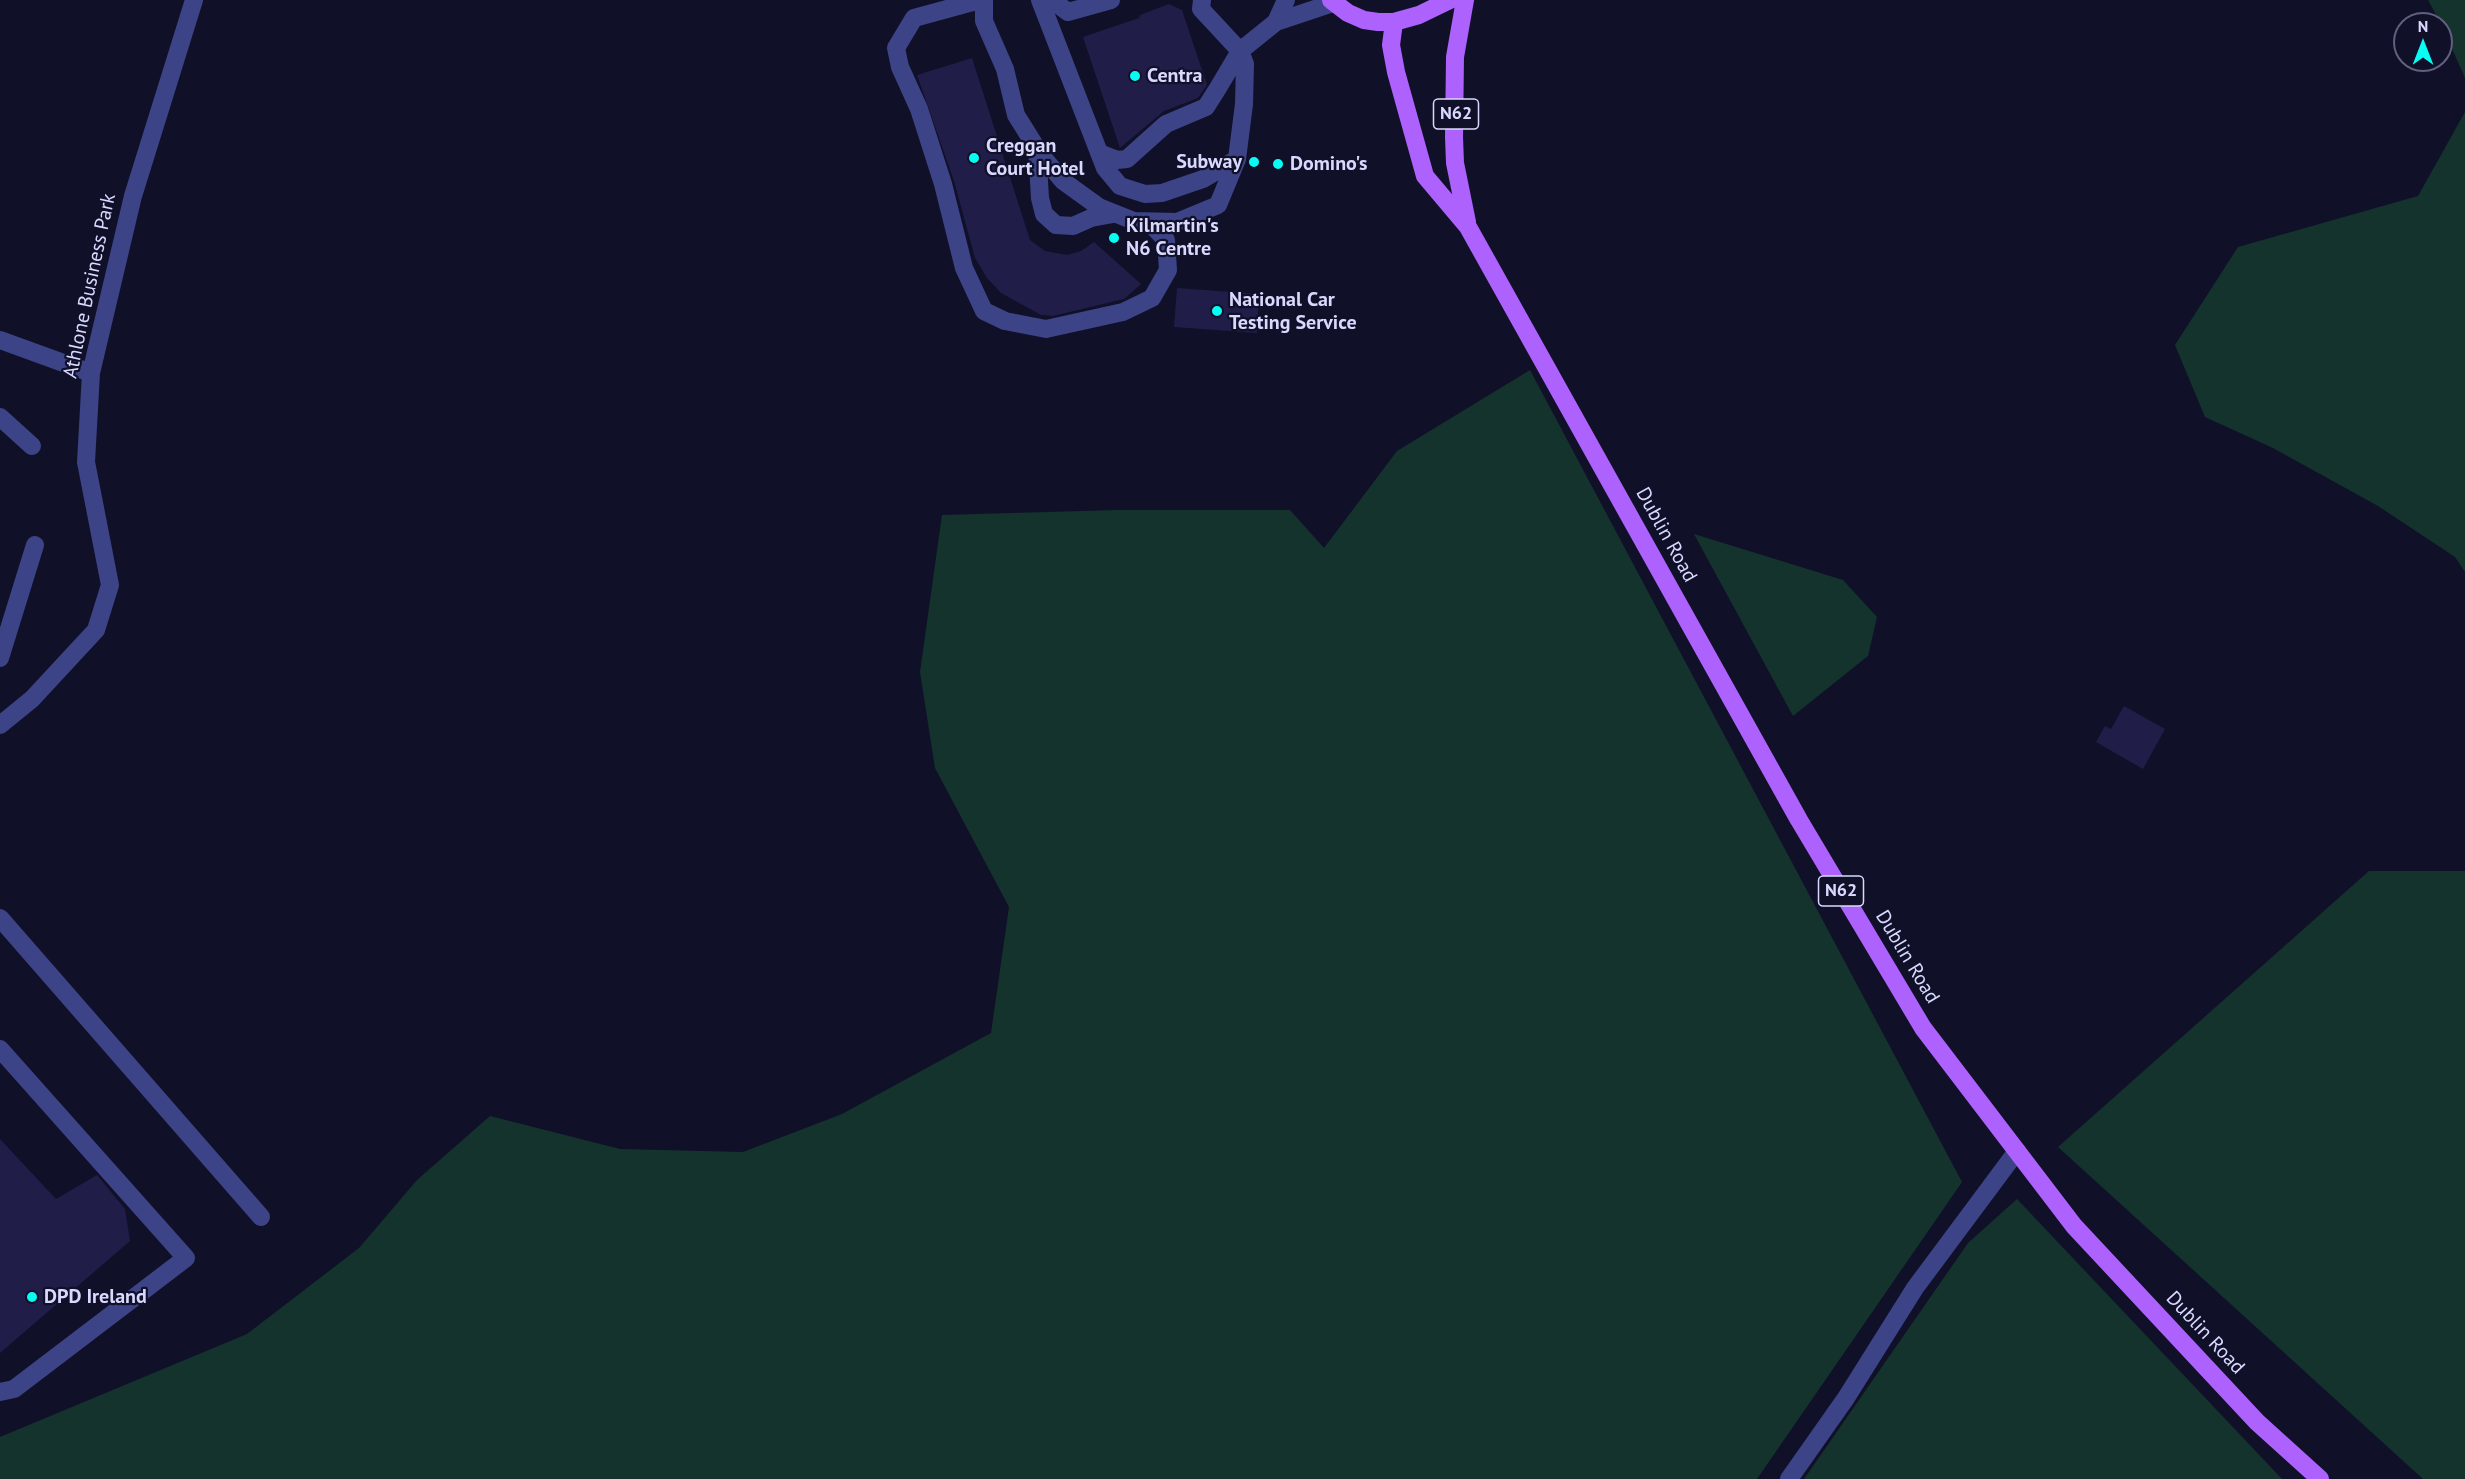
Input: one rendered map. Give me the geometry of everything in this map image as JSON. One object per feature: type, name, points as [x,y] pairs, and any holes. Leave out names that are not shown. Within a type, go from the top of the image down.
[{"type":"main road","points":[[1332,2],[1364,20],[1394,22],[1419,15],[1450,0]]},
{"type":"main road","name":"Dublin Road","points":[[1465,0],[1455,57],[1455,163],[1468,227]]},
{"type":"main road","name":"Dublin Road","points":[[1394,22],[1391,45],[1396,72],[1425,176],[1468,227],[1805,830],[1923,1028],[2074,1226],[2257,1422],[2320,1479]]},
{"type":"street","name":"Athlone Business Park","points":[[0,725],[32,699],[96,630],[110,585],[86,462],[91,373],[133,196],[194,0]]},
{"type":"street","points":[[1149,222],[1166,240],[1168,270],[1152,298],[1123,312],[1046,329],[1005,321],[984,311],[964,268],[943,184],[919,109],[900,67],[896,48],[914,18],[982,0],[984,21],[1005,69],[1016,115],[1063,182],[1099,207],[1134,221],[1178,222],[1218,205],[1237,159],[1244,104],[1245,64],[1240,51],[1201,9],[1202,0]]},
{"type":"street","points":[[1040,0],[1105,168],[1120,186],[1145,194],[1162,193],[1203,179],[1237,159]]},
{"type":"street","points":[[1057,0],[1060,6],[1068,12],[1111,0]]},
{"type":"street","points":[[1276,22],[1286,0]]},
{"type":"street","points":[[1099,153],[1117,160],[1127,159],[1166,124],[1206,107],[1240,51],[1276,22],[1332,2]]},
{"type":"street","points":[[1037,148],[1040,198],[1044,214],[1056,225],[1073,226],[1091,218],[1115,213]]},
{"type":"street","points":[[0,340],[91,373]]},
{"type":"street","points":[[0,417],[32,446]]},
{"type":"street","points":[[0,658],[35,545]]},
{"type":"street","points":[[0,918],[261,1217]]},
{"type":"street","points":[[0,1049],[186,1258],[14,1389],[0,1392]]},
{"type":"street","points":[[1789,1479],[1846,1398],[1915,1288],[2017,1151]]},
{"type":"green space","points":[[2428,0],[2465,0],[2465,78],[2453,51],[2453,12],[2434,12]]},
{"type":"green space","points":[[2465,112],[2465,572],[2455,557],[2378,506],[2273,448],[2205,417],[2175,345],[2238,247],[2418,196]]},
{"type":"green space","points":[[1530,370],[1962,1182],[1757,1479],[0,1479],[0,1437],[247,1334],[359,1248],[417,1180],[490,1116],[620,1149],[743,1152],[842,1114],[991,1033],[1009,907],[935,768],[920,672],[942,515],[1118,510],[1290,510],[1324,548],[1397,451]]},
{"type":"green space","points":[[1694,534],[1843,580],[1877,617],[1868,656],[1793,716]]},
{"type":"green space","points":[[2369,871],[2465,871],[2465,1479],[2423,1479],[2058,1147]]},
{"type":"green space","points":[[2017,1199],[2282,1479],[1804,1479],[1968,1243]]},
{"type":"building","points":[[1169,4],[1182,10],[1207,85],[1198,98],[1164,111],[1120,148],[1083,37],[1139,18],[1140,15]]},
{"type":"building","name":"Creggan Court Hotel","points":[[972,58],[1030,240],[1045,251],[1067,255],[1081,251],[1094,242],[1141,284],[1124,299],[1053,316],[1041,315],[1001,293],[987,278],[975,258],[954,181],[917,75]]},
{"type":"building","name":"National Car Testing Service","points":[[1177,288],[1259,294],[1257,333],[1174,327]]},
{"type":"building","points":[[2124,706],[2165,729],[2143,769],[2096,742],[2105,726],[2111,729]]},
{"type":"building","name":"DPD Ireland","points":[[0,1139],[56,1199],[97,1175],[125,1209],[130,1241],[0,1353]]},
{"type":"place","name":"Centra","points":[[1135,76]]},
{"type":"place","name":"Creggan Court Hotel","points":[[974,158]]},
{"type":"place","name":"Subway","points":[[1254,162]]},
{"type":"place","name":"Domino's","points":[[1278,164]]},
{"type":"place","name":"Kilmartin's N6 Centre","points":[[1114,238]]},
{"type":"place","name":"National Car Testing Service","points":[[1217,311]]},
{"type":"place","name":"DPD Ireland","points":[[32,1297]]}]
